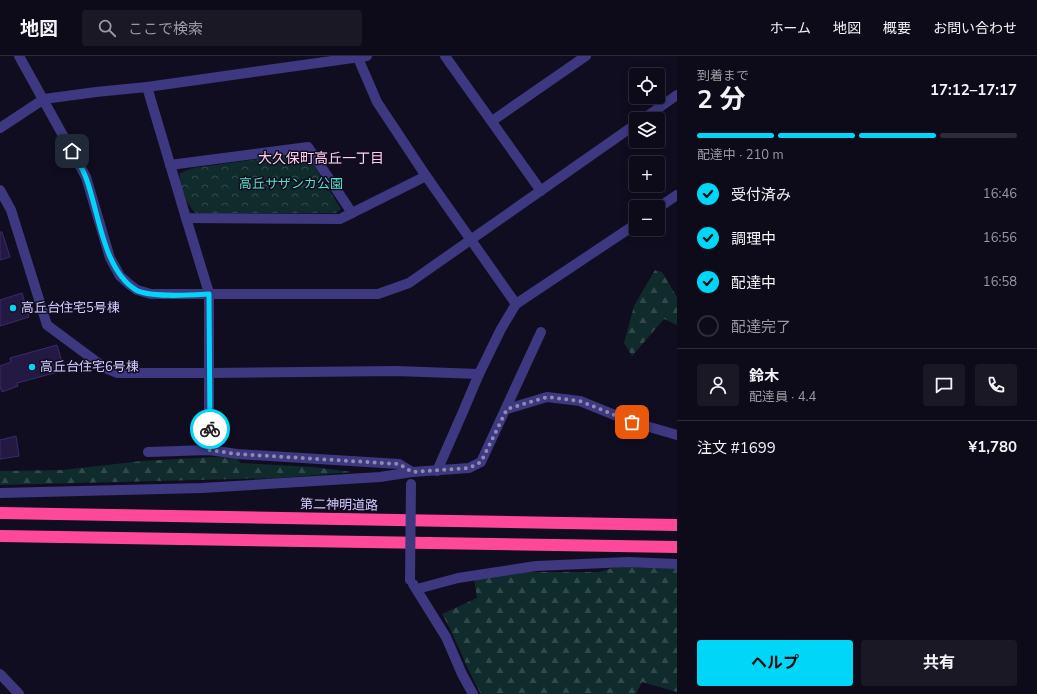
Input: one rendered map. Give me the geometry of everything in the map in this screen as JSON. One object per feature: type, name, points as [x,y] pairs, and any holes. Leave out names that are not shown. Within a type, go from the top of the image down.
[{"type":"highway","name":"第二神明道路","points":[[0,513],[677,525]]},
{"type":"highway","points":[[0,536],[677,547]]},
{"type":"street","points":[[19,56],[86,177],[110,258],[120,276],[137,290],[151,294],[378,294],[409,283],[629,129]]},
{"type":"street","points":[[445,56],[541,191]]},
{"type":"street","points":[[492,121],[586,56]]},
{"type":"street","points":[[0,128],[44,99],[147,87],[362,57],[377,102],[426,176],[472,239],[516,304]]},
{"type":"street","points":[[147,87],[209,294],[209,450]]},
{"type":"street","points":[[653,112],[677,95]]},
{"type":"street","points":[[170,165],[308,147],[352,213]]},
{"type":"street","points":[[186,218],[340,219],[426,176]]},
{"type":"street","points":[[0,190],[11,210],[47,325],[105,368],[117,373],[396,371],[479,374]]},
{"type":"street","points":[[665,203],[677,195]]},
{"type":"street","points":[[437,471],[479,374],[501,329],[516,304],[629,229]]},
{"type":"street","points":[[0,493],[202,488],[380,477],[412,472],[469,468],[481,462],[507,409],[541,332]]},
{"type":"street","points":[[507,409],[547,397],[580,401],[632,422],[677,435]]},
{"type":"street","points":[[148,452],[209,450],[237,454],[399,464],[412,472]]},
{"type":"street","points":[[412,472],[410,580],[446,637],[462,674],[473,694]]},
{"type":"street","points":[[416,589],[458,578],[536,566],[628,562],[677,564]]},
{"type":"street","points":[[0,674],[19,694]]},
{"type":"green space","name":"高丘サザンカ公園","points":[[295,154],[305,157],[313,164],[341,209],[336,213],[196,213],[186,200],[180,183],[180,173],[193,168]]},
{"type":"green space","points":[[655,270],[662,272],[677,297],[677,325],[664,319],[632,356],[624,343],[634,306]]},
{"type":"green space","points":[[215,457],[237,459],[241,463],[313,467],[352,472],[280,478],[0,485],[0,471],[63,470],[142,461]]},
{"type":"green space","points":[[619,566],[677,567],[677,692],[642,682],[636,694],[481,694],[442,614],[477,598],[474,579],[510,572],[599,572]]},
{"type":"building","points":[[0,232],[2,232],[10,257],[0,260]]},
{"type":"building","name":"高丘台住宅5号棟","points":[[22,293],[29,317],[0,326],[0,300]]},
{"type":"building","name":"高丘台住宅6号棟","points":[[57,345],[64,369],[17,383],[18,386],[2,392],[0,387],[0,366],[11,362],[10,358]]},
{"type":"building","points":[[16,436],[19,456],[0,459],[0,440]]},
{"type":"way so far","points":[[210,429],[209,450],[237,454],[399,464],[412,472],[469,468],[481,462],[507,409],[547,397],[580,401],[632,422]]},
{"type":"place","name":"高丘台住宅5号棟","points":[[13,308]]},
{"type":"place","name":"高丘台住宅6号棟","points":[[32,367]]},
{"type":"district","name":"大久保町高丘一丁目","points":[[321,158]]},
{"type":"route","points":[[72,151],[86,177],[110,258],[120,276],[137,290],[151,294],[209,294],[210,429]]}]
